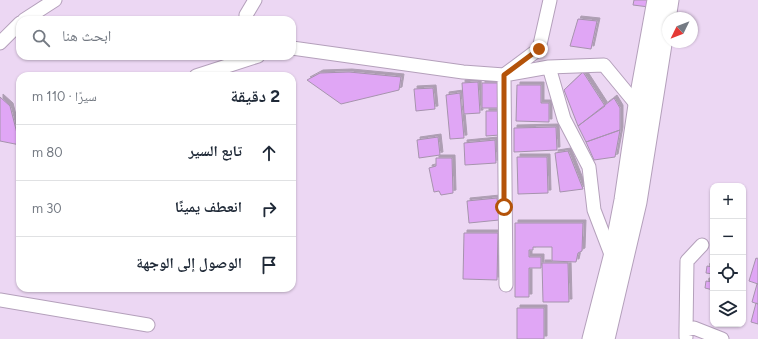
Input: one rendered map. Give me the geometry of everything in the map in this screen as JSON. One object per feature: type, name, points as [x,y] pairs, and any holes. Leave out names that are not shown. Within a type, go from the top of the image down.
[{"type":"main road","points":[[591,339],[612,257],[623,200],[637,105],[656,0]]},
{"type":"main road","points":[[606,339],[638,202],[670,0]]},
{"type":"street","points":[[30,16],[55,0]]},
{"type":"street","points":[[246,16],[255,0]]},
{"type":"street","points":[[504,75],[539,49],[550,0]]},
{"type":"street","points":[[0,43],[16,27]]},
{"type":"street","points":[[296,49],[463,72],[504,75],[549,67],[604,65],[637,105]]},
{"type":"street","points":[[207,72],[241,60]]},
{"type":"street","points":[[549,67],[564,119],[589,167],[594,210],[612,257]]},
{"type":"street","points":[[504,75],[506,285]]},
{"type":"street","points":[[686,334],[687,261],[702,245]]},
{"type":"street","points":[[0,300],[148,325]]},
{"type":"street","points":[[686,334],[694,328],[722,339]]},
{"type":"building","points":[[634,0],[651,0],[649,7],[633,5]]},
{"type":"building","points":[[578,19],[597,21],[591,49],[570,46]]},
{"type":"building","points":[[349,72],[401,77],[399,90],[341,104],[307,80],[320,73]]},
{"type":"building","points":[[583,72],[605,106],[578,126],[564,90]]},
{"type":"building","points":[[478,82],[480,113],[464,114],[462,83]]},
{"type":"building","points":[[482,83],[498,83],[499,108],[482,108]]},
{"type":"building","points":[[517,85],[541,85],[541,103],[549,103],[549,122],[516,121]]},
{"type":"building","points":[[433,88],[435,109],[416,111],[414,89]]},
{"type":"building","points":[[460,93],[464,138],[450,139],[446,95]]},
{"type":"building","points":[[0,97],[10,106],[16,129],[16,144],[0,141]]},
{"type":"building","points":[[614,98],[620,108],[620,130],[586,142],[578,126]]},
{"type":"building","points":[[486,111],[499,111],[500,135],[486,136]]},
{"type":"building","points":[[556,127],[557,150],[514,152],[514,128]]},
{"type":"building","points":[[620,130],[615,157],[594,160],[586,142]]},
{"type":"building","points":[[438,137],[440,155],[419,158],[417,140]]},
{"type":"building","points":[[495,140],[496,163],[465,165],[464,143]]},
{"type":"building","points":[[568,151],[583,189],[560,192],[555,153]]},
{"type":"building","points":[[517,157],[547,157],[548,193],[518,194]]},
{"type":"building","points":[[436,158],[452,158],[453,193],[441,195],[439,191],[434,192],[429,168],[436,166]]},
{"type":"building","points":[[497,198],[499,220],[469,223],[467,201]]},
{"type":"building","points":[[515,223],[583,223],[582,251],[578,253],[576,262],[552,261],[552,247],[533,247],[533,250],[529,250],[529,257],[541,257],[541,268],[529,268],[529,297],[515,297]]},
{"type":"building","points":[[464,233],[498,233],[497,280],[463,279]]},
{"type":"building","points":[[756,258],[758,259],[758,284],[749,281]]},
{"type":"building","points":[[542,263],[568,263],[569,302],[543,302]]},
{"type":"building","points":[[707,266],[710,266],[710,274],[706,273]]},
{"type":"building","points":[[706,281],[710,282],[710,289],[705,288]]},
{"type":"building","points":[[758,284],[758,304],[752,302]]},
{"type":"building","points":[[756,303],[758,304],[758,324],[751,322]]},
{"type":"building","points":[[517,308],[544,308],[544,339],[517,339]]},
{"type":"route","points":[[504,207],[504,75],[539,49]]}]
